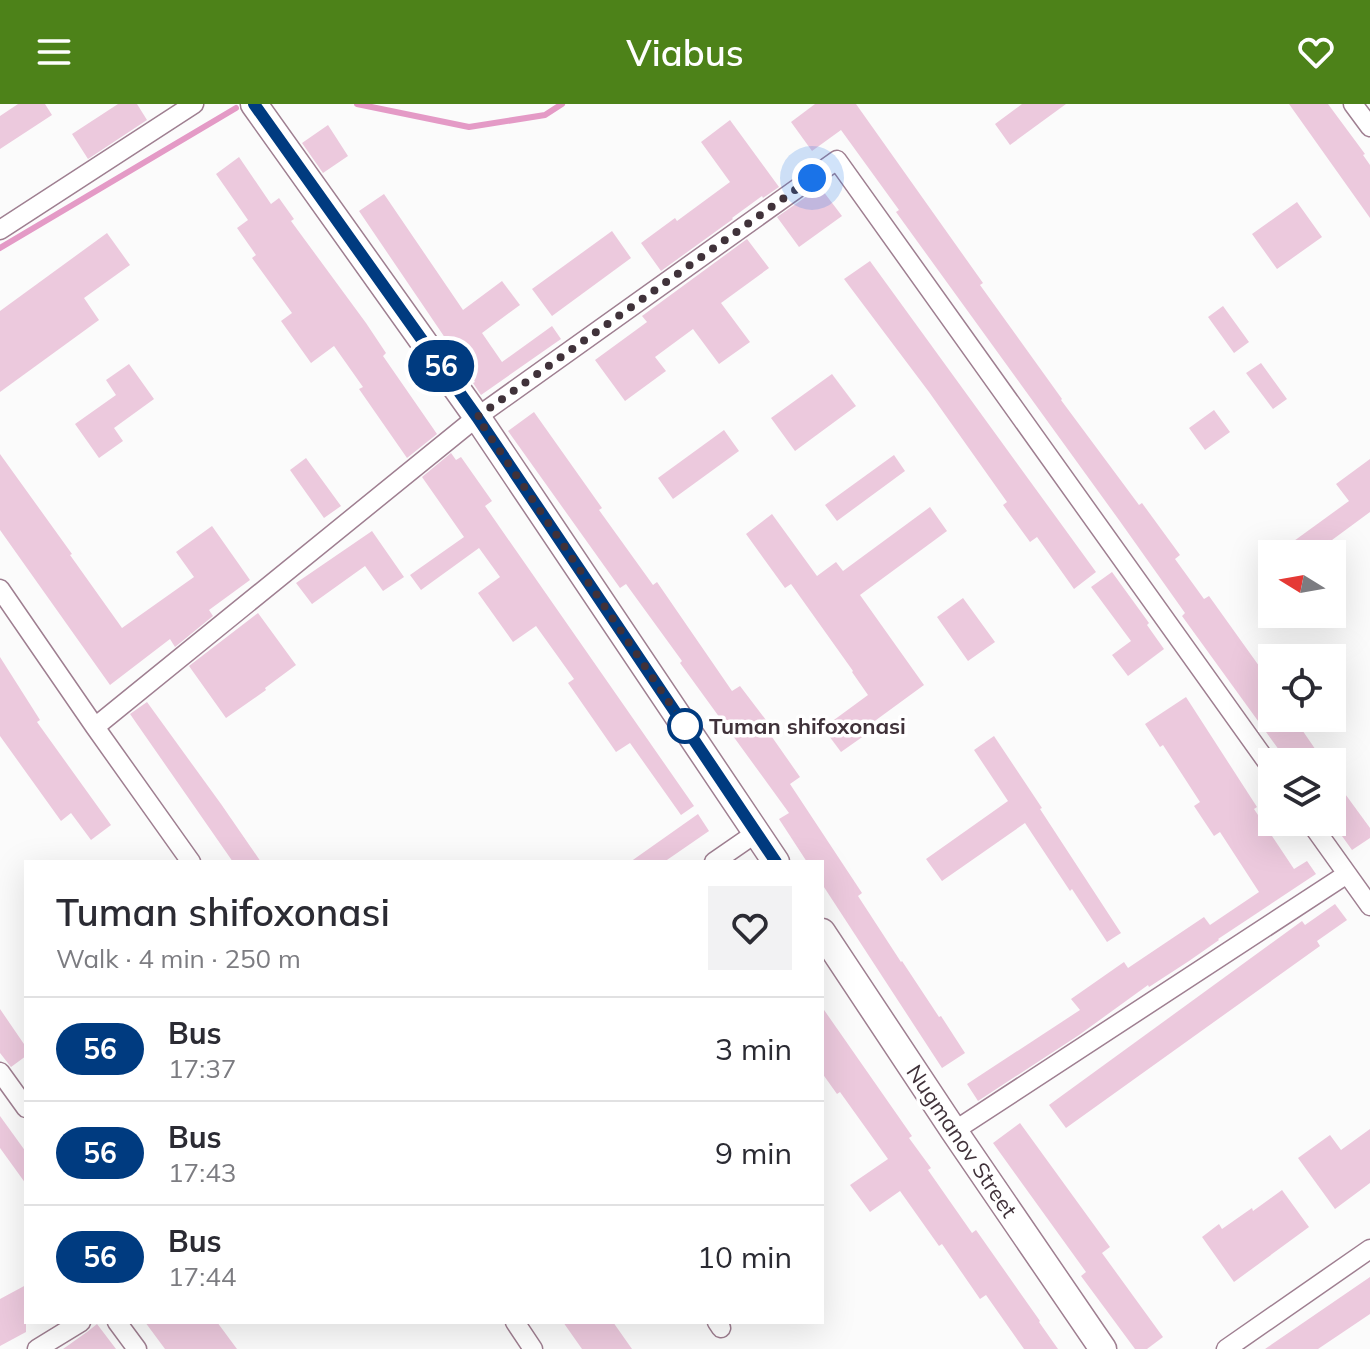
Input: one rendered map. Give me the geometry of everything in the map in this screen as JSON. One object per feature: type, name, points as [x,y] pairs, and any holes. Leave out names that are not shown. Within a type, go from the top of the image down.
[{"type":"main road","points":[[254,104],[477,417],[775,860]]},
{"type":"main road","name":"Nugmanov Street","points":[[824,935],[1103,1349]]},
{"type":"street","points":[[0,230],[194,104]]},
{"type":"street","points":[[1353,104],[1370,127]]},
{"type":"street","points":[[95,727],[477,417],[837,160],[1258,749]]},
{"type":"street","points":[[0,589],[190,860]]},
{"type":"street","points":[[717,860],[756,833]]},
{"type":"street","points":[[1320,836],[1370,906]]},
{"type":"street","points":[[954,1131],[1347,874]]},
{"type":"street","points":[[1,1075],[24,1105]]},
{"type":"street","points":[[1226,1349],[1370,1249]]},
{"type":"street","points":[[37,1349],[78,1324]]},
{"type":"street","points":[[118,1324],[137,1349]]},
{"type":"street","points":[[516,1324],[533,1349]]},
{"type":"building","points":[[18,104],[45,104],[52,115],[0,149],[0,116]]},
{"type":"building","points":[[118,104],[137,104],[147,120],[88,159],[72,134]]},
{"type":"building","points":[[815,104],[856,104],[983,283],[980,285],[1061,400],[1180,555],[1175,559],[1204,599],[1209,596],[1258,664],[1258,721],[1182,616],[1185,613],[896,212],[899,210],[841,130],[812,151],[791,122]]},
{"type":"building","points":[[1022,104],[1066,104],[1010,145],[995,124]]},
{"type":"building","points":[[1289,104],[1328,104],[1365,154],[1370,165],[1370,218]]},
{"type":"building","points":[[730,120],[779,187],[762,196],[661,271],[641,243],[730,182],[701,142]]},
{"type":"building","points":[[328,125],[348,156],[323,173],[302,143]]},
{"type":"building","points":[[239,157],[271,204],[279,198],[294,219],[291,221],[366,323],[386,353],[383,356],[437,434],[407,458],[359,389],[363,387],[334,346],[311,363],[281,321],[292,313],[252,258],[256,255],[237,228],[248,220],[216,174]]},
{"type":"building","points":[[820,187],[842,216],[799,247],[777,217]]},
{"type":"building","points":[[384,194],[463,310],[502,281],[520,305],[482,333],[502,362],[552,326],[561,339],[481,395],[359,211]]},
{"type":"building","points":[[1297,202],[1322,237],[1277,269],[1252,234]]},
{"type":"building","points":[[612,231],[631,258],[552,316],[532,289]]},
{"type":"building","points":[[107,233],[130,265],[84,298],[99,320],[0,392],[0,311]]},
{"type":"building","points":[[747,239],[769,268],[721,303],[750,342],[719,364],[693,329],[655,357],[666,371],[625,401],[595,360],[647,322],[642,316]]},
{"type":"building","points":[[870,261],[1096,572],[1074,589],[1037,537],[1030,542],[1003,505],[1007,502],[844,279]]},
{"type":"building","points":[[1223,306],[1249,342],[1234,353],[1208,317]]},
{"type":"building","points":[[1261,363],[1287,399],[1273,409],[1246,373]]},
{"type":"building","points":[[129,364],[154,399],[114,428],[123,441],[99,458],[75,424],[116,395],[106,380]]},
{"type":"building","points":[[832,374],[856,406],[795,451],[771,418]]},
{"type":"building","points":[[1214,410],[1230,432],[1205,450],[1189,428]]},
{"type":"building","points":[[534,412],[602,508],[599,510],[653,585],[657,582],[732,691],[740,686],[769,724],[765,727],[800,777],[790,784],[862,893],[858,896],[965,1053],[942,1068],[824,887],[824,860],[806,860],[779,819],[789,813],[626,584],[620,588],[508,431]]},
{"type":"building","points":[[724,430],[739,451],[673,499],[658,478]]},
{"type":"building","points":[[451,453],[456,460],[461,457],[492,501],[485,506],[694,806],[681,815],[630,743],[616,752],[568,683],[574,679],[536,626],[513,642],[478,593],[500,577],[479,548],[421,590],[410,575],[464,537],[422,477]]},
{"type":"building","points":[[0,454],[122,628],[194,577],[176,552],[212,526],[250,580],[209,610],[213,616],[175,647],[170,639],[110,685],[0,530]]},
{"type":"building","points":[[894,455],[905,471],[837,521],[825,505]]},
{"type":"building","points":[[306,458],[341,506],[324,518],[290,470]]},
{"type":"building","points":[[1370,459],[1370,512],[1332,540],[1295,540],[1349,501],[1336,484]]},
{"type":"building","points":[[930,507],[947,531],[860,595],[924,685],[872,723],[875,728],[841,752],[823,728],[868,695],[791,584],[785,588],[746,534],[772,514],[817,576],[836,562],[843,571]]},
{"type":"building","points":[[372,531],[404,577],[383,591],[365,566],[312,604],[296,583]]},
{"type":"building","points":[[1112,572],[1164,649],[1128,676],[1112,655],[1131,641],[1091,587]]},
{"type":"building","points":[[963,598],[995,642],[968,661],[937,617]]},
{"type":"building","points":[[258,613],[296,665],[226,718],[189,666]]},
{"type":"building","points":[[0,657],[40,720],[37,722],[111,825],[91,840],[71,813],[61,821],[0,736]]},
{"type":"building","points":[[1186,697],[1257,807],[1254,809],[1258,815],[1258,836],[1272,836],[1294,869],[1307,861],[1316,874],[978,1101],[967,1084],[1080,1010],[1071,999],[1124,962],[1128,968],[1204,917],[1210,925],[1259,892],[1220,832],[1214,836],[1194,806],[1200,802],[1163,745],[1160,747],[1145,724]]},
{"type":"building","points":[[147,702],[260,860],[232,860],[130,714]]},
{"type":"building","points":[[1266,732],[1304,732],[1314,748],[1278,748]]},
{"type":"building","points":[[994,736],[1121,933],[1107,942],[1025,823],[942,881],[926,859],[1008,801],[974,750]]},
{"type":"building","points":[[1346,795],[1370,828],[1370,838],[1352,850],[1342,836],[1346,836]]},
{"type":"building","points":[[698,814],[709,831],[667,860],[633,860]]},
{"type":"building","points":[[1335,904],[1347,920],[1317,941],[1320,946],[1066,1128],[1049,1105],[1302,921],[1305,925]]},
{"type":"building","points":[[0,1009],[24,1044],[24,1057],[11,1067],[0,1053]]},
{"type":"building","points":[[824,1010],[912,1136],[909,1138],[931,1168],[928,1170],[972,1233],[976,1230],[1058,1349],[1024,1349],[986,1295],[980,1299],[900,1191],[870,1212],[850,1185],[888,1159],[840,1092],[837,1094],[824,1076]]},
{"type":"building","points":[[0,1116],[24,1149],[24,1181],[0,1148]]},
{"type":"building","points":[[1020,1123],[1110,1247],[1102,1253],[1163,1337],[1147,1349],[1135,1349],[1081,1276],[1086,1272],[993,1143]]},
{"type":"building","points":[[1370,1129],[1370,1183],[1335,1209],[1298,1158],[1330,1135],[1341,1150]]},
{"type":"building","points":[[1282,1190],[1309,1227],[1234,1282],[1202,1237],[1219,1224],[1222,1229],[1252,1208],[1253,1211]]},
{"type":"building","points":[[1370,1277],[1370,1314],[1318,1349],[1265,1349]]},
{"type":"building","points":[[24,1286],[26,1332],[0,1346],[0,1299]]},
{"type":"building","points":[[97,1324],[116,1349],[63,1349],[87,1332]]},
{"type":"building","points":[[146,1324],[218,1324],[237,1349],[165,1349]]},
{"type":"building","points":[[564,1324],[614,1324],[632,1349],[582,1349]]},
{"type":"waterway","points":[[357,104],[469,127],[545,115],[562,104]]},
{"type":"waterway","points":[[0,248],[236,108]]},
{"type":"bus line","name":"56","points":[[254,104],[477,417],[775,860]]},
{"type":"place","name":"Tuman shifoxonasi","points":[[685,726]]},
{"type":"route","points":[[685,726],[477,417],[812,178]]}]
